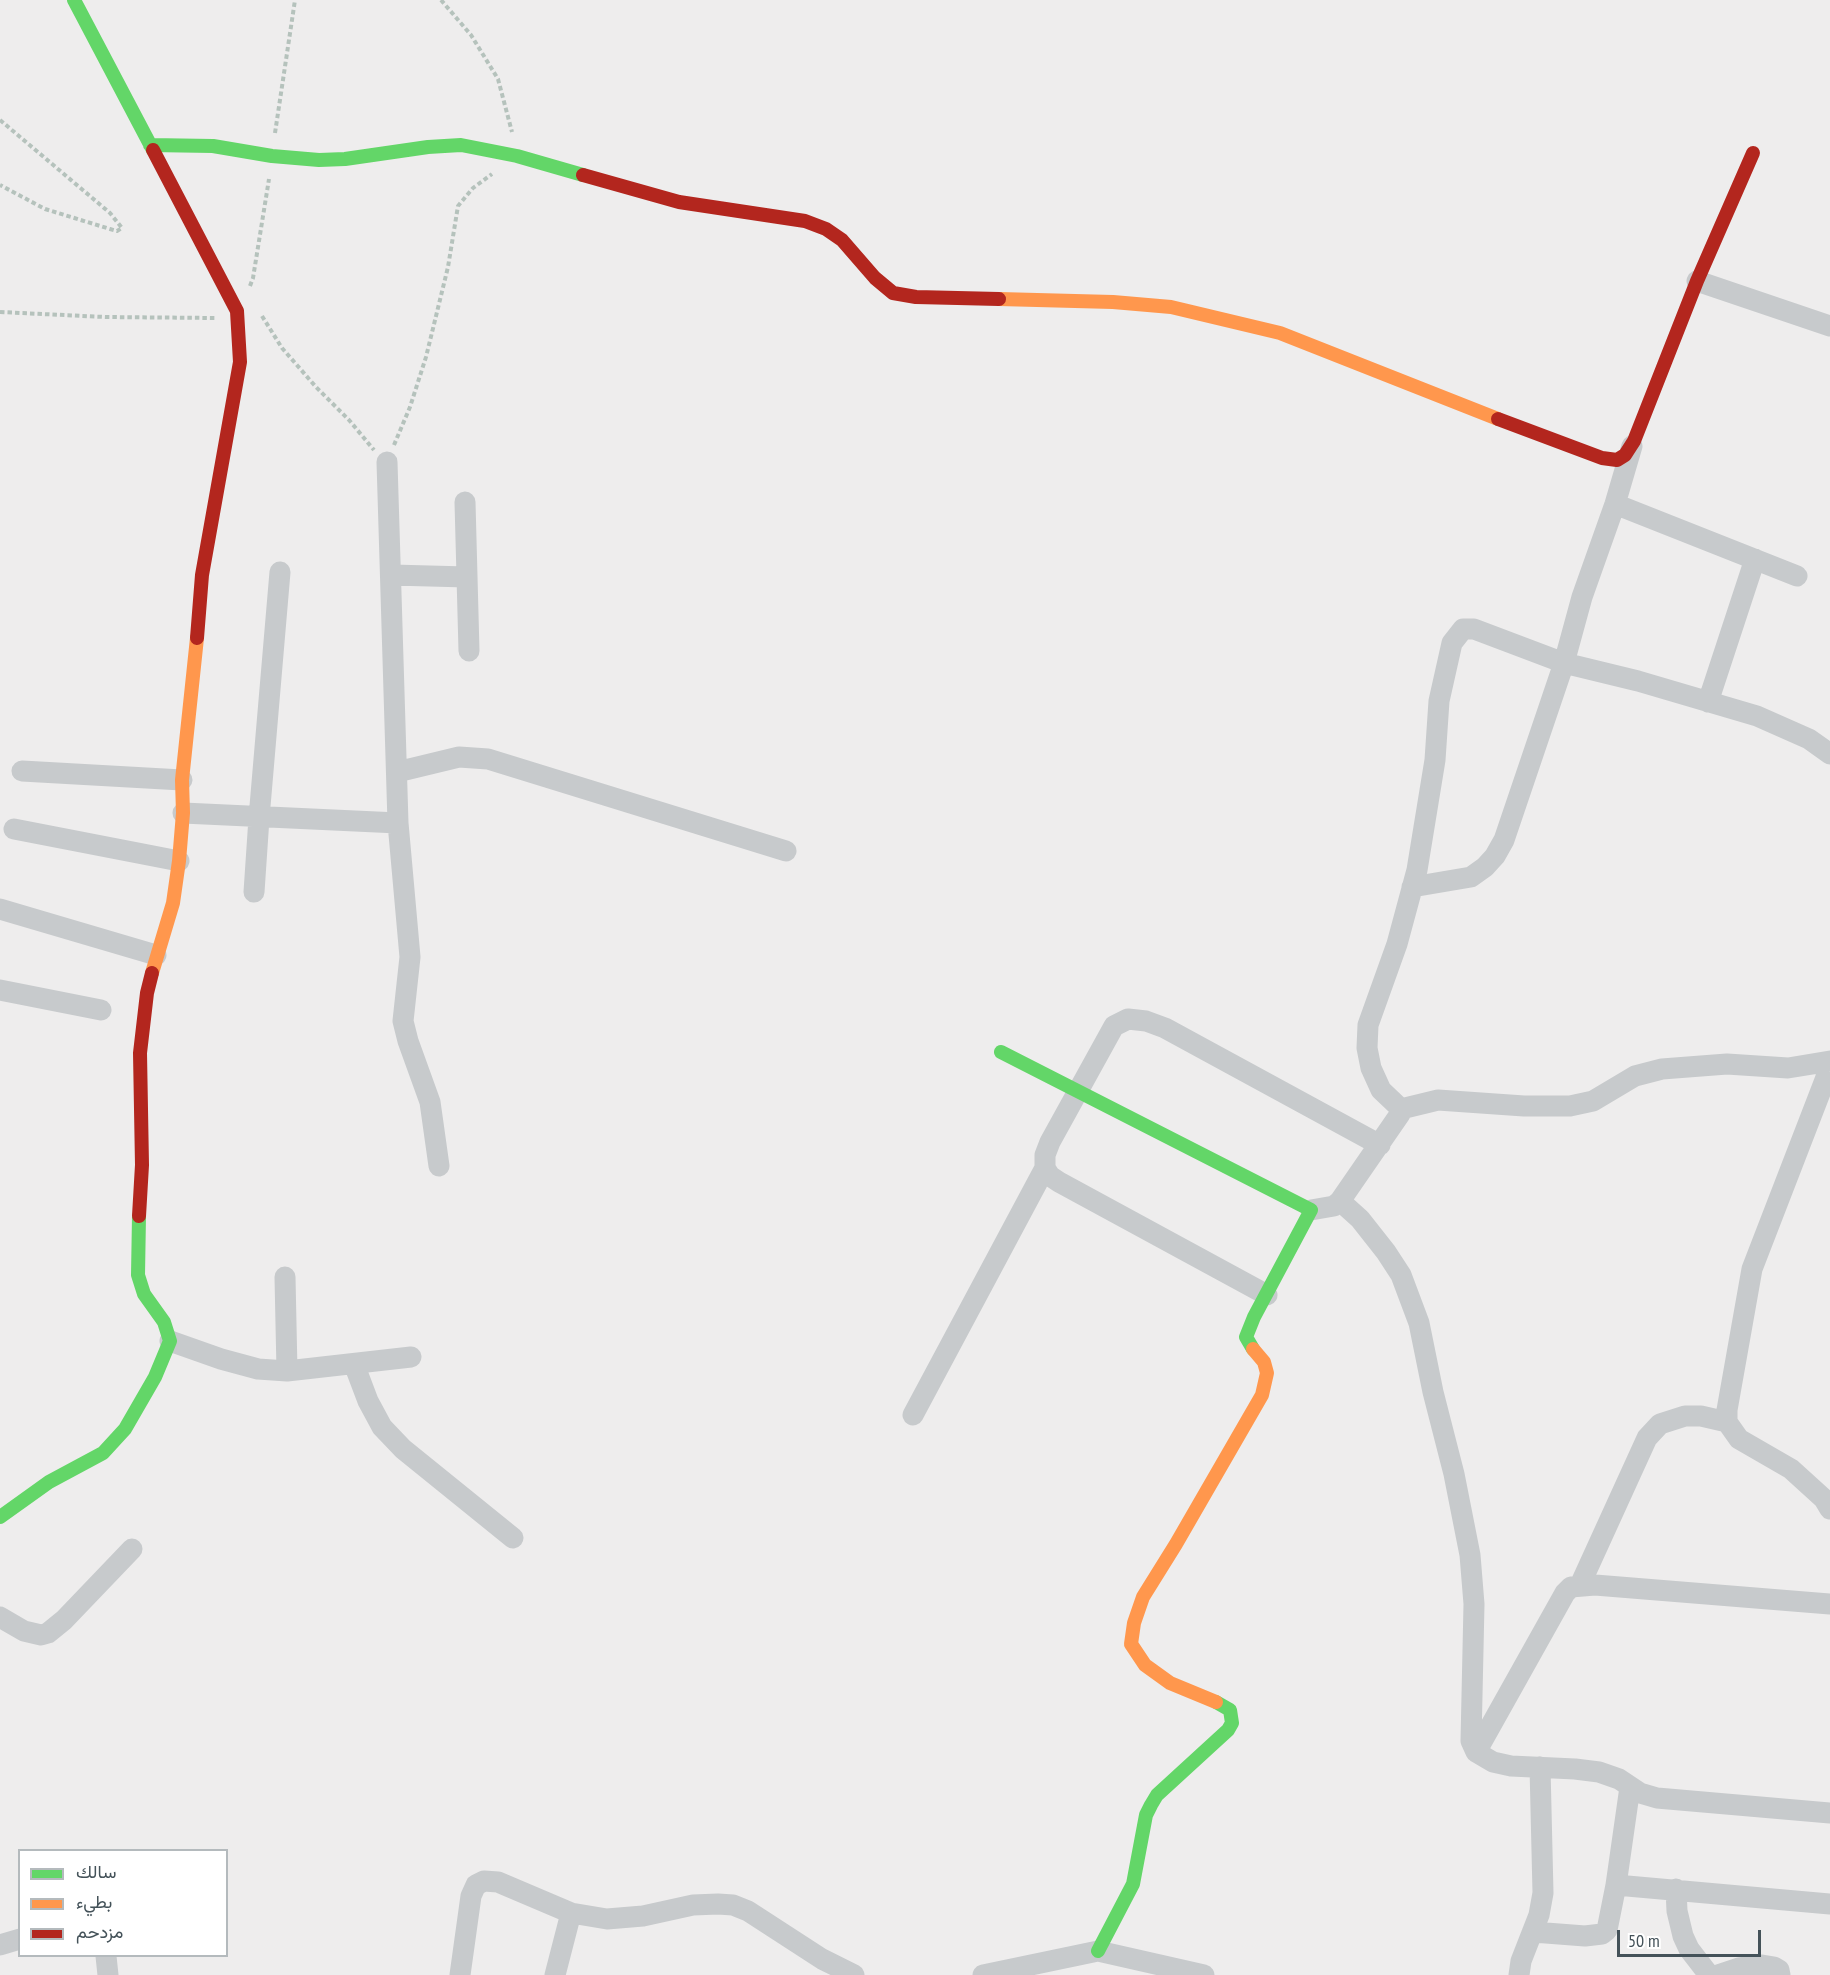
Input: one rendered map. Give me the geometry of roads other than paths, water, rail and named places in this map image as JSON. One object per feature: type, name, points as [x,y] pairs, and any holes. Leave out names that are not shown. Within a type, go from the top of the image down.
[{"type":"street","points":[[0,1517],[49,1482],[103,1454],[125,1429],[155,1377],[170,1341],[164,1322],[144,1294],[138,1275],[136,1244],[142,1166],[140,1053],[147,993],[172,903],[179,861],[183,813],[182,780],[202,575],[240,362],[237,311],[74,0]]},
{"type":"street","points":[[150,145],[213,146],[272,156],[319,160],[345,159],[428,147],[461,146],[517,156],[679,202],[806,221],[826,229],[842,240],[876,278],[893,293],[915,297],[1113,302],[1171,307],[1280,333],[1457,404],[1602,458],[1621,459],[1634,441]]},
{"type":"street","points":[[1412,887],[1471,877],[1495,856],[1504,840],[1564,663],[1582,597],[1645,409],[1697,281],[1753,153]]},
{"type":"street","points":[[1697,281],[1830,326]]},
{"type":"street","points":[[387,462],[398,823],[410,957],[403,1021],[430,1102],[440,1166]]},
{"type":"street","points":[[465,501],[469,651]]},
{"type":"street","points":[[1615,504],[1797,576]]},
{"type":"street","points":[[1708,702],[1755,560]]},
{"type":"street","points":[[254,892],[258,818],[280,572]]},
{"type":"street","points":[[392,575],[466,577]]},
{"type":"street","points":[[1401,1109],[1382,1090],[1371,1068],[1367,1048],[1368,1025],[1397,944],[1412,887],[1432,782],[1439,701],[1452,643],[1463,629],[1474,629],[1564,663],[1638,681],[1757,716],[1809,738],[1830,754]]},
{"type":"street","points":[[397,772],[459,757],[488,759],[786,851]]},
{"type":"street","points":[[22,771],[182,780]]},
{"type":"street","points":[[183,813],[398,823]]},
{"type":"street","points":[[14,829],[179,861]]},
{"type":"street","points":[[0,909],[156,955]]},
{"type":"street","points":[[0,990],[101,1010]]},
{"type":"street","points":[[913,1415],[1045,1168],[1045,1155],[1050,1142],[1114,1026],[1128,1018],[1146,1021],[1165,1028],[1380,1145]]},
{"type":"street","points":[[1001,1052],[1311,1210],[1334,1206],[1340,1201],[1397,1121],[1401,1109]]},
{"type":"street","points":[[1401,1109],[1438,1100],[1524,1106],[1570,1106],[1593,1101],[1635,1076],[1662,1069],[1727,1064],[1788,1068],[1830,1061]]},
{"type":"street","points":[[1830,1067],[1752,1269],[1730,1389],[1727,1422],[1738,1439],[1791,1469],[1824,1499],[1830,1509]]},
{"type":"street","points":[[1045,1168],[1050,1176],[1059,1182],[1266,1295]]},
{"type":"street","points":[[1340,1201],[1360,1219],[1401,1275],[1419,1323],[1470,1555],[1474,1604],[1472,1741],[1476,1752],[1492,1762],[1512,1766],[1575,1768],[1599,1772],[1610,1775],[1640,1793],[1657,1798],[1830,1813]]},
{"type":"street","points":[[1098,1951],[1133,1884],[1146,1815],[1151,1805],[1157,1795],[1228,1730],[1232,1723],[1230,1710],[1170,1683],[1145,1665],[1131,1644],[1134,1623],[1143,1597],[1262,1395],[1267,1373],[1264,1362],[1248,1343],[1246,1337],[1254,1317],[1311,1210]]},
{"type":"street","points":[[285,1277],[287,1371]]},
{"type":"street","points":[[170,1341],[258,1369],[287,1371],[411,1358]]},
{"type":"street","points":[[354,1364],[368,1401],[382,1427],[403,1449],[513,1538]]},
{"type":"street","points":[[1580,1585],[1647,1438],[1660,1424],[1685,1416],[1701,1416],[1727,1422]]},
{"type":"street","points":[[0,1617],[24,1631],[41,1635],[48,1633],[64,1620],[132,1549]]},
{"type":"street","points":[[1476,1752],[1565,1593],[1571,1587],[1595,1585],[1830,1604]]},
{"type":"street","points":[[1519,1975],[1521,1961],[1533,1932],[1543,1893],[1540,1767]]},
{"type":"street","points":[[1533,1932],[1585,1936],[1602,1934],[1609,1925],[1630,1787]]},
{"type":"street","points":[[460,1975],[471,1896],[476,1885],[484,1881],[498,1882],[571,1913],[607,1919],[643,1916],[693,1905],[733,1905],[748,1911],[822,1959],[854,1975]]},
{"type":"street","points":[[1616,1885],[1830,1904]]},
{"type":"street","points":[[1676,1889],[1677,1911],[1683,1936],[1689,1949],[1709,1975]]},
{"type":"street","points":[[555,1975],[571,1913]]},
{"type":"street","points":[[0,1945],[18,1940]]},
{"type":"street","points":[[983,1975],[1098,1951],[1204,1975]]},
{"type":"street","points":[[106,1957],[108,1975]]},
{"type":"street","points":[[1718,1975],[1739,1968],[1762,1965],[1774,1967],[1779,1970],[1780,1975]]}]
